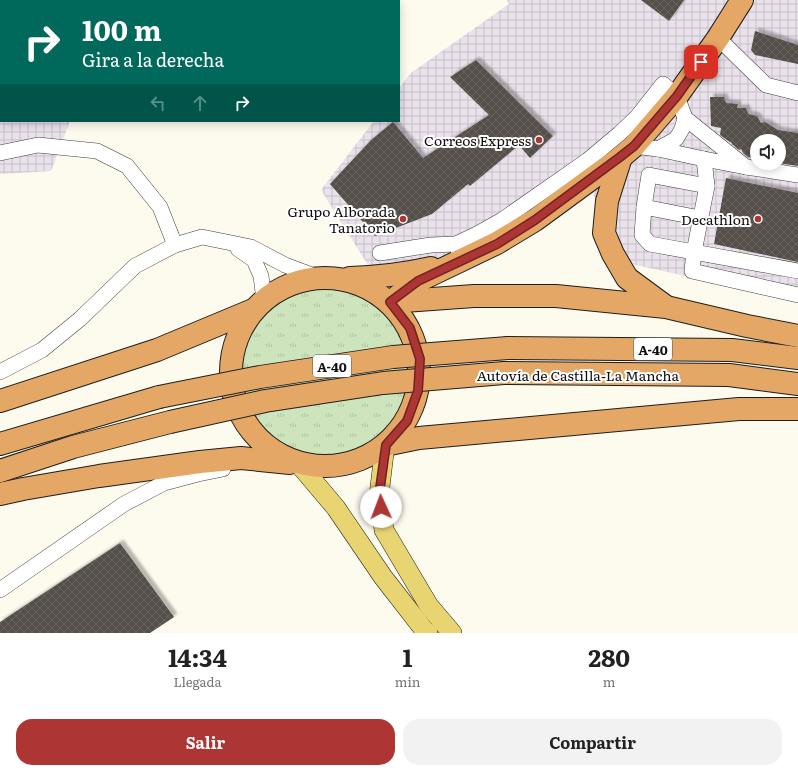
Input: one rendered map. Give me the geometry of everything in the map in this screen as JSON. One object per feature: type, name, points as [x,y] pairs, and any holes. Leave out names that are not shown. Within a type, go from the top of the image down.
[{"type":"highway","points":[[0,401],[157,350],[258,305],[289,284],[317,277],[371,278],[410,273],[459,252],[497,244],[535,220],[627,151],[677,96],[718,38],[742,0]]},
{"type":"highway","points":[[627,151],[607,202],[604,233],[613,254],[627,278],[666,307]]},
{"type":"highway","points":[[390,302],[459,252]]},
{"type":"highway","points":[[0,494],[84,479],[200,462],[241,458],[327,467],[356,462],[372,455],[386,445],[407,421],[418,391],[420,359],[410,328],[390,302],[368,287],[341,278]]},
{"type":"highway","points":[[390,302],[474,296],[556,296],[666,307],[798,336]]},
{"type":"highway","points":[[258,305],[237,336],[230,364],[232,394],[243,421],[262,444],[279,455],[298,463]]},
{"type":"highway","name":"Autovía de Castilla-La Mancha","points":[[0,444],[158,397],[260,377],[393,357],[508,348],[732,350],[798,358]]},
{"type":"highway","name":"Autovía de Castilla-La Mancha","points":[[0,471],[73,447],[170,422],[265,401],[382,383],[504,373],[730,375],[798,384]]},
{"type":"highway","points":[[386,445],[419,438],[739,409],[798,409]]},
{"type":"main road","points":[[386,445],[379,495],[384,530],[429,606],[452,633]]},
{"type":"main road","points":[[298,463],[336,508],[383,577],[428,633]]},
{"type":"street","points":[[718,38],[766,85],[798,93]]},
{"type":"street","points":[[380,253],[431,245],[459,252],[477,234],[502,220],[588,160],[637,117],[662,84],[677,96],[685,118],[746,167]]},
{"type":"street","points":[[658,148],[676,139],[682,129],[685,118]]},
{"type":"street","points":[[0,153],[38,145],[97,151],[127,166],[160,207],[175,245]]},
{"type":"street","points":[[627,151],[658,148],[704,159],[798,175]]},
{"type":"street","points":[[704,159],[707,186],[700,218],[692,271],[798,295]]},
{"type":"street","points":[[707,186],[649,175],[644,207],[642,235],[650,244],[798,271]]},
{"type":"street","points":[[644,207],[700,218]]},
{"type":"street","points":[[0,372],[42,350],[80,319],[135,266],[175,245],[202,237],[251,247],[285,264],[317,277]]},
{"type":"street","points":[[231,244],[254,260],[261,276],[258,305]]},
{"type":"street","points":[[0,590],[124,504],[164,483],[198,474],[266,461]]},
{"type":"shaded area","points":[[507,0],[798,0],[798,301],[627,263],[582,172],[481,242],[429,263],[371,270],[321,190],[373,122],[400,122],[400,87],[411,73],[509,4]]},
{"type":"shaded area","points":[[0,122],[70,122],[51,171],[0,174]]},
{"type":"green space","points":[[325,288],[349,292],[364,298],[378,307],[390,319],[399,333],[405,348],[409,372],[405,396],[399,411],[390,425],[378,437],[364,446],[349,452],[325,456],[301,452],[286,446],[272,437],[260,425],[251,411],[245,396],[241,372],[245,348],[251,333],[260,319],[272,307],[286,298],[301,292]]},
{"type":"building","points":[[641,0],[684,0],[669,21]]},
{"type":"building","points":[[755,31],[798,45],[798,64],[755,55],[751,50]]},
{"type":"building","points":[[476,60],[553,136],[530,158],[519,145],[470,186],[468,184],[432,214],[375,236],[330,184],[371,140],[393,122],[423,158],[489,115],[450,77]]},
{"type":"building","points":[[710,97],[724,97],[726,103],[738,104],[737,108],[746,108],[748,114],[757,116],[761,123],[765,122],[778,130],[798,133],[798,166],[786,164],[786,134],[750,134],[750,157],[743,153],[741,149],[739,150],[720,135],[721,128],[711,126]]},
{"type":"building","name":"Decathlon","points":[[726,178],[798,193],[798,262],[714,244]]},
{"type":"building","points":[[120,543],[174,617],[150,633],[0,633],[0,622]]},
{"type":"place","name":"Correos Express","points":[[539,140]]},
{"type":"place","name":"Grupo Alborada Tanatorio","points":[[403,219]]},
{"type":"place","name":"Decathlon","points":[[758,219]]},
{"type":"route","points":[[381,507],[379,495],[386,445],[407,421],[418,391],[420,359],[410,328],[390,302],[418,281],[497,244],[535,220],[620,157],[634,146],[677,96],[701,62]]}]
